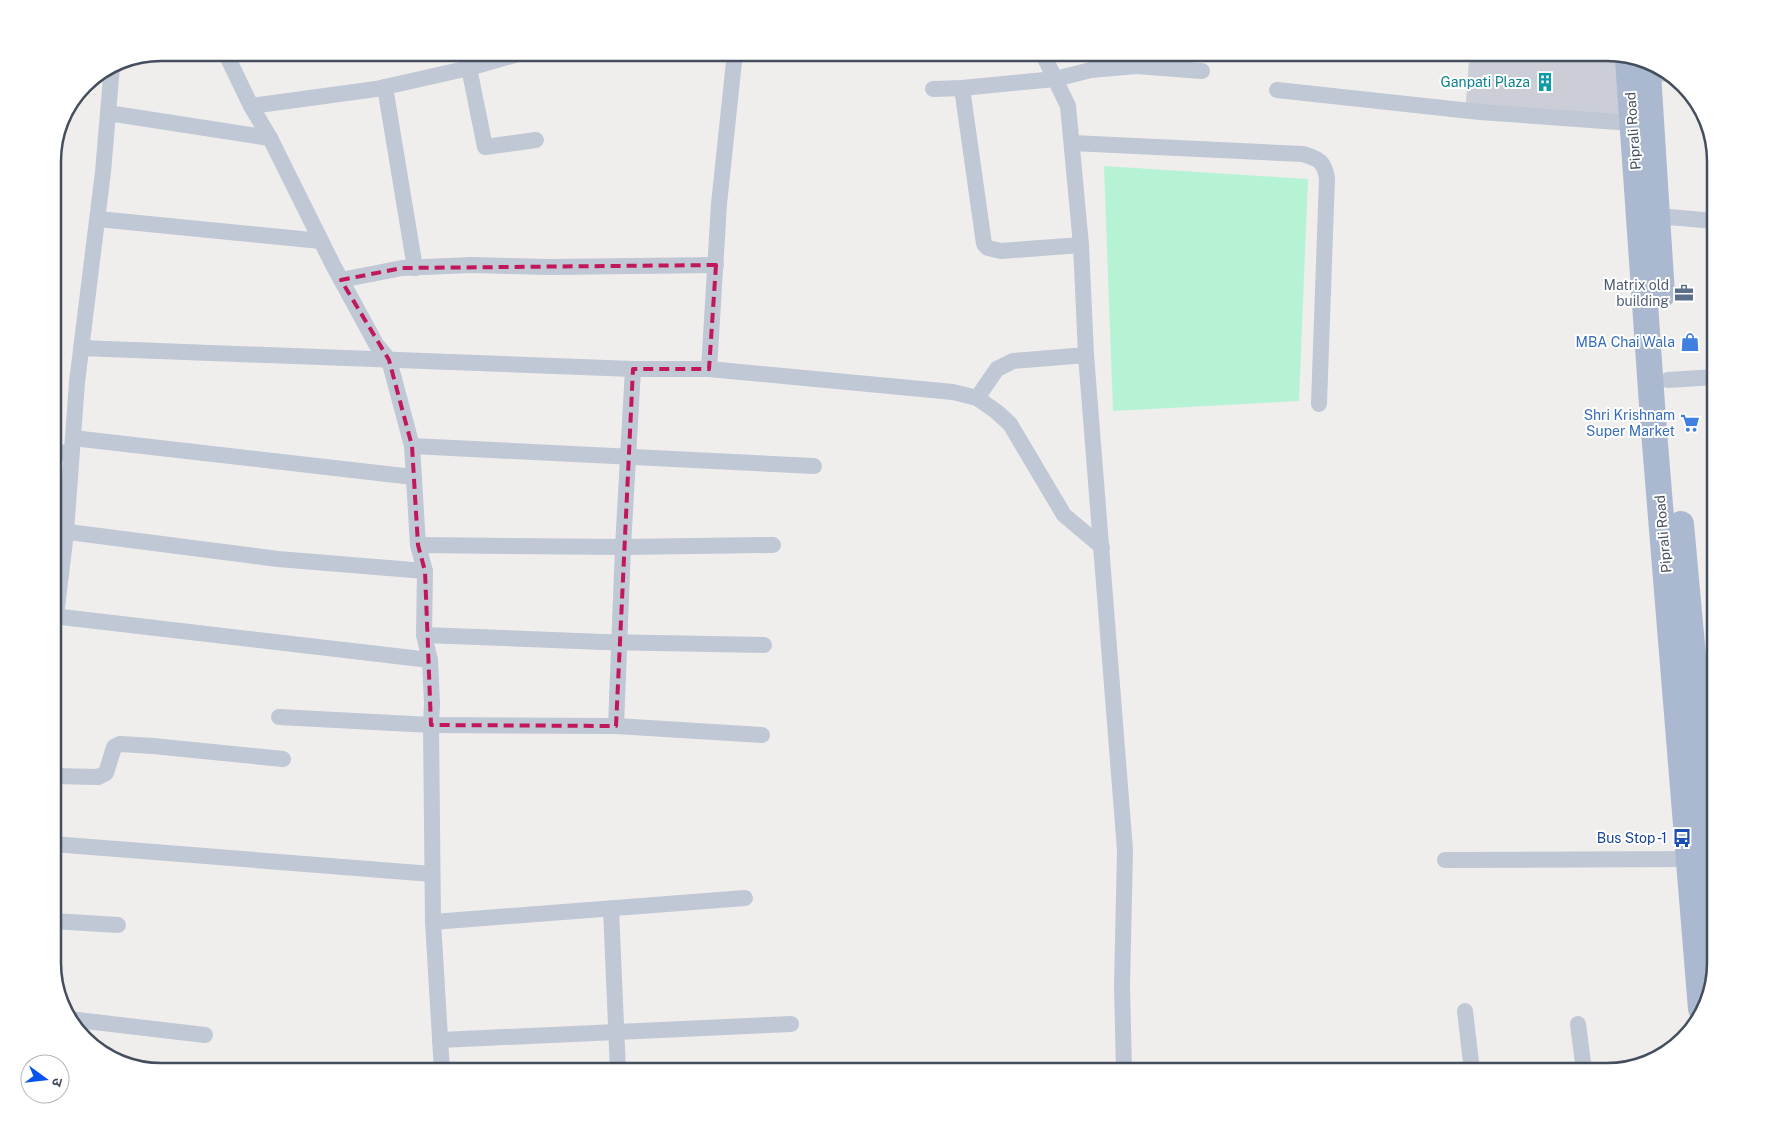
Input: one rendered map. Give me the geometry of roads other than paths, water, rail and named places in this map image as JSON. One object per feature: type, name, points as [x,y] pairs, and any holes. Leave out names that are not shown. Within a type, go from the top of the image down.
[{"type":"main road","name":"Piprali Road","points":[[1647,70],[1632,122],[1653,419],[1700,997]]},
{"type":"main road","points":[[1648,71],[1668,380],[1704,668],[1707,736]]},
{"type":"street","points":[[229,61],[251,106],[270,138],[320,241],[376,344],[389,360],[412,446],[418,545],[425,571],[424,635],[430,660],[433,922],[441,1063]]},
{"type":"street","points":[[251,106],[385,87],[494,61]]},
{"type":"street","points":[[709,370],[719,204],[734,61]]},
{"type":"street","points":[[1046,61],[1068,106],[1080,245],[1086,355],[1125,850],[1122,987],[1124,1063]]},
{"type":"street","points":[[933,89],[1055,79],[1091,70],[1136,66],[1202,71]]},
{"type":"street","points":[[469,68],[485,147],[536,140]]},
{"type":"street","points":[[61,518],[72,446],[77,382],[98,218],[111,75]]},
{"type":"street","points":[[385,87],[415,268]]},
{"type":"street","points":[[962,88],[984,244],[988,248],[1001,251],[1080,245]]},
{"type":"street","points":[[1278,90],[1480,112],[1632,122]]},
{"type":"street","points":[[108,113],[270,138]]},
{"type":"street","points":[[1072,143],[1303,154],[1317,159],[1325,167],[1327,178],[1319,404]]},
{"type":"street","points":[[1657,216],[1707,221]]},
{"type":"street","points":[[98,218],[320,241]]},
{"type":"street","points":[[341,280],[402,268],[471,265],[550,267],[716,265]]},
{"type":"street","points":[[81,348],[633,369],[709,370],[953,392],[977,398],[1010,424],[1064,516],[1102,547]]},
{"type":"street","points":[[977,398],[997,369],[1013,361],[1086,355]]},
{"type":"street","points":[[616,726],[623,547],[633,369]]},
{"type":"street","points":[[1668,380],[1707,377]]},
{"type":"street","points":[[61,449],[72,446],[413,477]]},
{"type":"street","points":[[412,446],[814,466]]},
{"type":"street","points":[[61,531],[278,559],[425,571]]},
{"type":"street","points":[[418,545],[623,547],[773,545]]},
{"type":"street","points":[[61,617],[430,660]]},
{"type":"street","points":[[424,635],[764,645]]},
{"type":"street","points":[[279,717],[431,725],[616,726],[762,735]]},
{"type":"street","points":[[61,776],[98,777],[106,773],[114,747],[120,744],[283,760]]},
{"type":"street","points":[[61,845],[432,874]]},
{"type":"street","points":[[1445,860],[1690,859]]},
{"type":"street","points":[[433,922],[745,898]]},
{"type":"street","points":[[611,909],[618,1063]]},
{"type":"street","points":[[61,921],[118,925]]},
{"type":"street","points":[[1465,1011],[1471,1063]]},
{"type":"street","points":[[80,1020],[205,1034]]},
{"type":"street","points":[[440,1040],[792,1024]]},
{"type":"street","points":[[1578,1024],[1583,1063]]},
{"type":"place","name":"Ganpati Plaza","points":[[1545,82]]},
{"type":"place","name":"Matrix old building","points":[[1684,293]]},
{"type":"place","name":"MBA Chai Wala","points":[[1690,342]]},
{"type":"place","name":"Shri Krishnam Super Market","points":[[1690,423]]},
{"type":"place","name":"Bus Stop -1","points":[[1682,838]]}]
